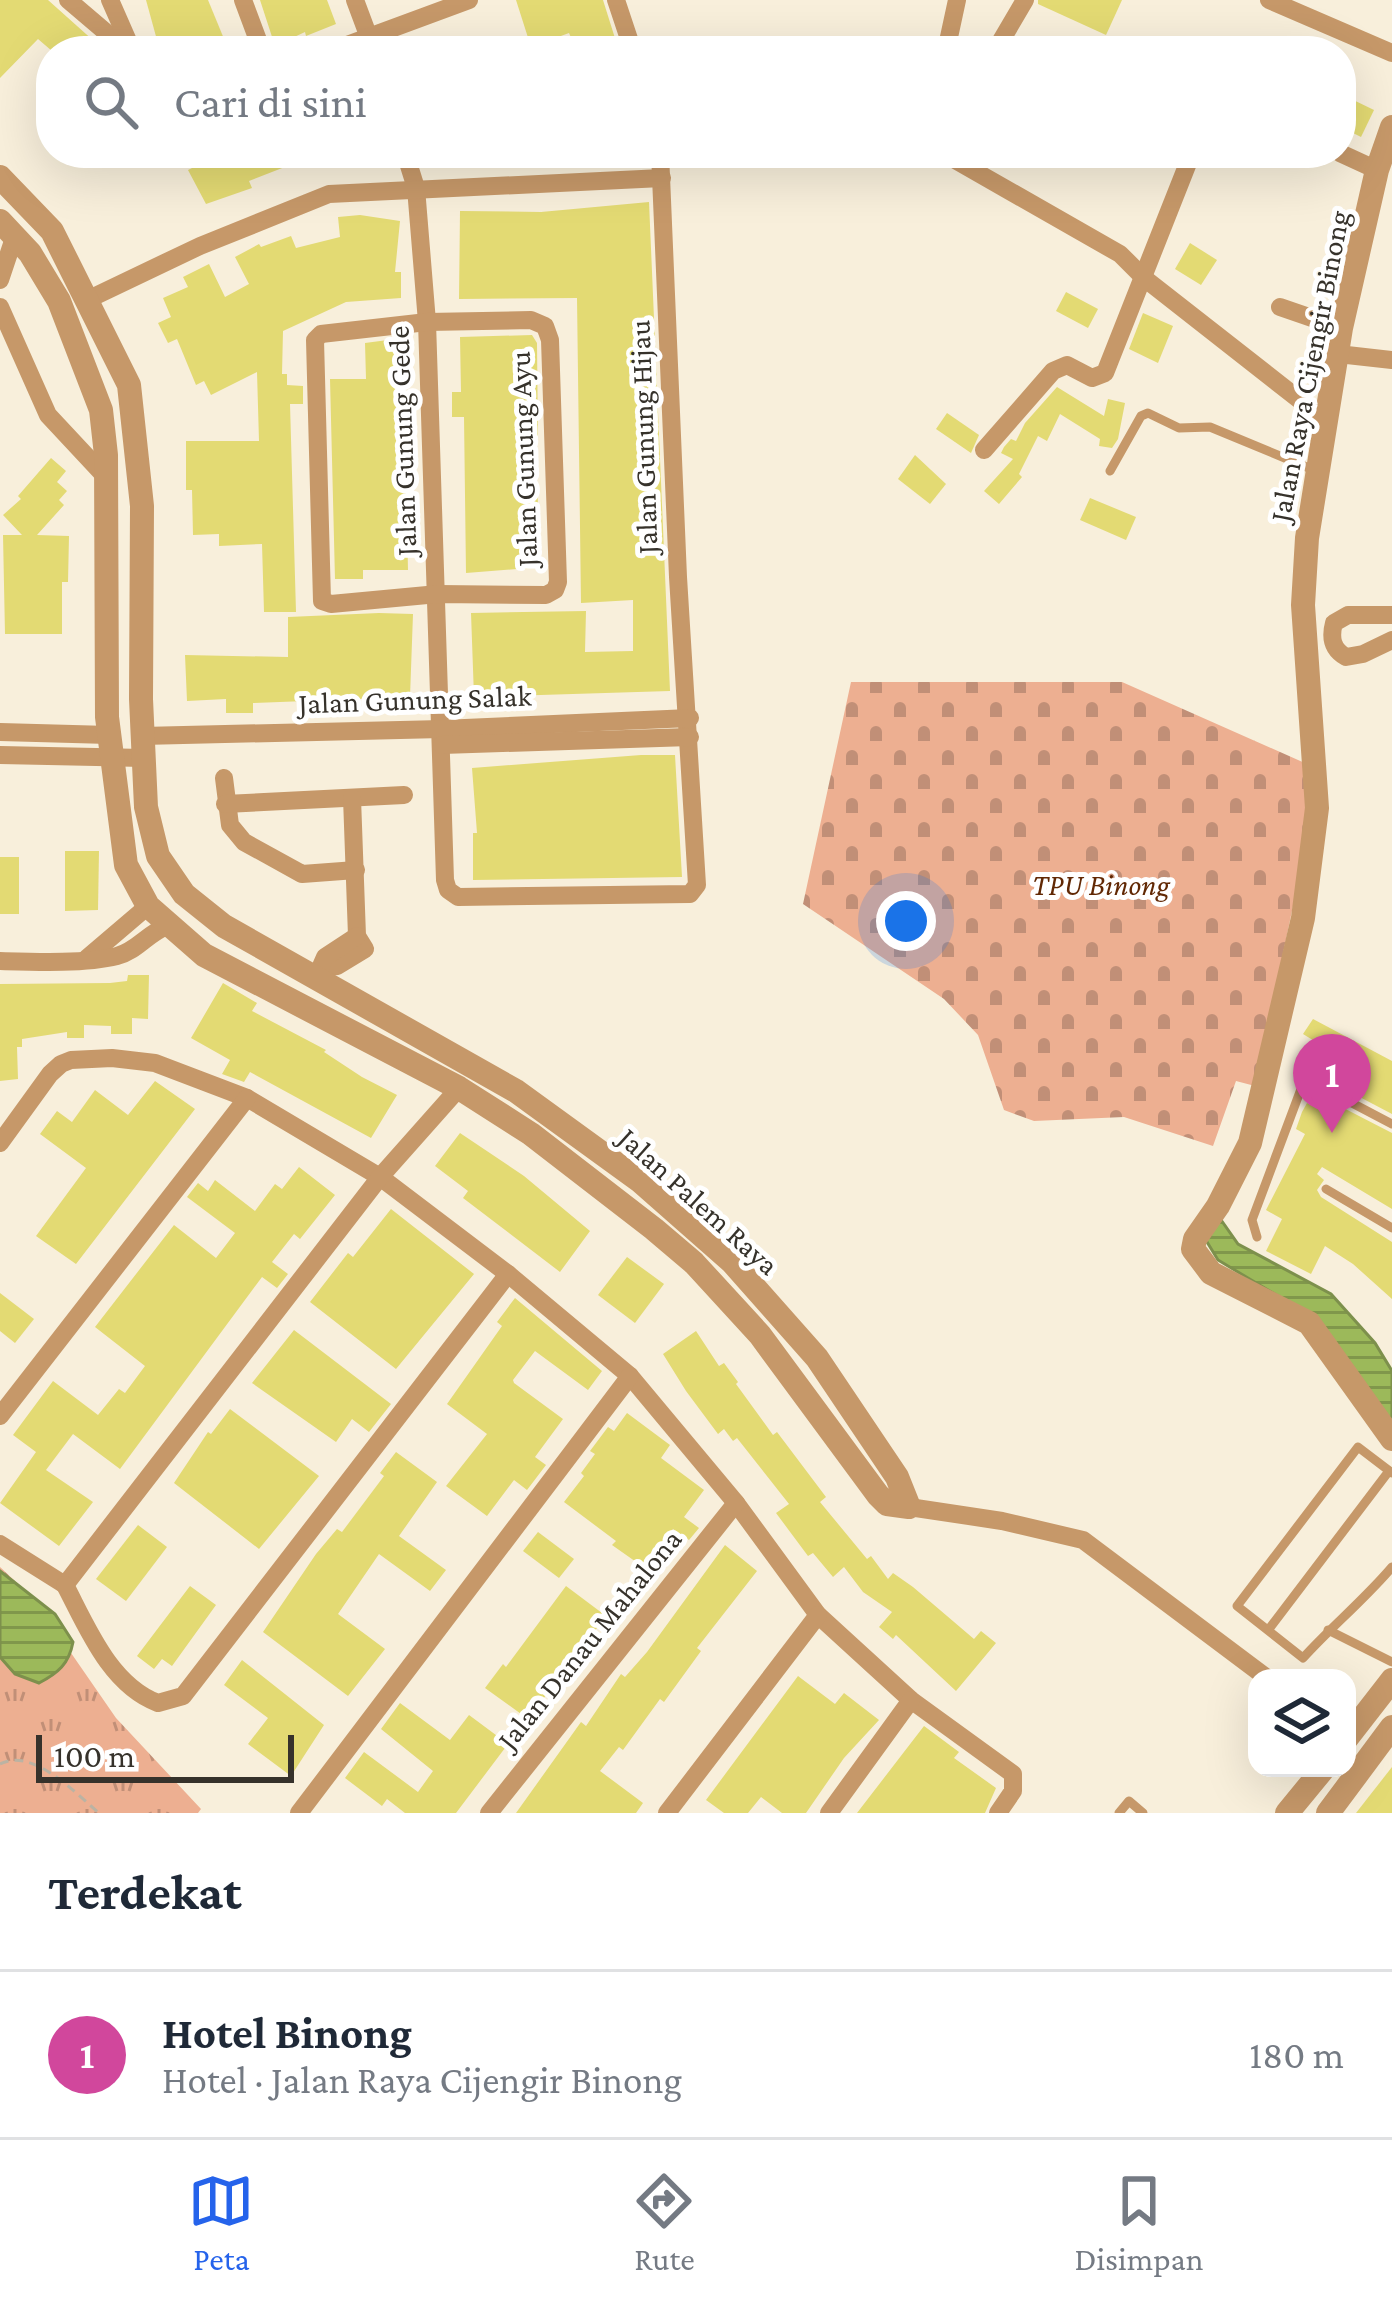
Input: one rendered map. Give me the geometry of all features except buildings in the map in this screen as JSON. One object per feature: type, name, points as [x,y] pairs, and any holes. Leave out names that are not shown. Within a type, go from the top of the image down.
[{"type":"street","points":[[68,0],[112,36]]},
{"type":"street","points":[[110,0],[124,36]]},
{"type":"street","points":[[243,0],[256,36]]},
{"type":"street","points":[[355,0],[369,36]]},
{"type":"street","points":[[390,36],[469,0]]},
{"type":"street","points":[[616,0],[628,36]]},
{"type":"street","points":[[949,36],[957,0]]},
{"type":"street","points":[[1004,36],[1025,0]]},
{"type":"street","points":[[1269,0],[1353,36]]},
{"type":"street","points":[[1356,37],[1392,53]]},
{"type":"street","name":"Jalan Raya Cijengir Binong","points":[[1392,127],[1377,170],[1341,328],[1316,470],[1303,605],[1317,808],[1311,869],[1250,1143],[1192,1249],[1210,1273],[1309,1323],[1392,1439]]},
{"type":"street","points":[[1356,160],[1377,170]]},
{"type":"street","name":"Jalan Gunung Gede","points":[[410,168],[416,188],[428,322],[442,737]]},
{"type":"street","name":"Jalan Gunung Hijau","points":[[442,737],[445,880],[453,894],[690,894],[698,881],[678,577],[661,168]]},
{"type":"street","points":[[969,168],[1120,254],[1324,419]]},
{"type":"street","points":[[984,450],[1053,371],[1067,365],[1092,378],[1105,373],[1186,168]]},
{"type":"street","name":"Jalan Palem Raya","points":[[0,177],[52,231],[129,385],[142,506],[146,807],[158,856],[184,894],[224,926],[318,973],[516,1091],[640,1181],[732,1262],[817,1358],[897,1477],[909,1507],[886,1504],[878,1495],[760,1335],[694,1263],[531,1134],[459,1088],[204,955],[148,906],[126,865],[109,737],[101,410],[59,301],[8,228]]},
{"type":"street","points":[[89,299],[294,205],[329,194],[662,178]]},
{"type":"street","name":"Jalan Palem Raya","points":[[0,280],[8,228]]},
{"type":"street","points":[[0,307],[48,416],[104,475]]},
{"type":"street","points":[[1280,308],[1341,328]]},
{"type":"street","name":"Jalan Gunung Ayu","points":[[428,322],[531,320],[544,326],[550,340],[555,590],[546,595],[438,595]]},
{"type":"street","points":[[428,322],[321,334],[315,340],[319,592],[322,601],[331,604],[438,595]]},
{"type":"street","points":[[1338,354],[1392,360]]},
{"type":"street","points":[[1392,615],[1348,615],[1334,623],[1331,634],[1335,648],[1346,657],[1392,640]]},
{"type":"street","name":"Jalan Gunung Salak","points":[[142,738],[442,737],[690,728]]},
{"type":"street","points":[[0,732],[142,738]]},
{"type":"street","points":[[0,755],[109,737],[142,738]]},
{"type":"street","points":[[224,778],[230,825],[244,842],[302,874],[356,870]]},
{"type":"street","points":[[226,804],[404,795]]},
{"type":"street","points":[[300,1005],[326,957],[361,942],[352,798]]},
{"type":"street","points":[[87,958],[148,906]]},
{"type":"street","points":[[0,961],[115,957],[166,926]]},
{"type":"street","points":[[0,1143],[50,1073],[71,1060],[112,1058],[155,1063],[247,1098],[380,1177],[508,1274],[630,1376],[736,1503],[818,1615],[911,1700],[1013,1774],[1013,1791],[998,1813]]},
{"type":"street","points":[[65,1585],[380,1177],[459,1088]]},
{"type":"street","points":[[0,1416],[247,1098]]},
{"type":"street","points":[[0,1544],[65,1585],[94,1641],[123,1681],[158,1703],[178,1700],[508,1274]]},
{"type":"street","points":[[299,1813],[630,1376]]},
{"type":"street","name":"Jalan Danau Mahalona","points":[[489,1813],[736,1503]]},
{"type":"street","points":[[909,1507],[1083,1540],[1255,1669]]},
{"type":"street","points":[[667,1813],[818,1615]]},
{"type":"street","points":[[1356,1726],[1392,1680]]},
{"type":"street","points":[[829,1813],[911,1700]]},
{"type":"street","points":[[1356,1736],[1392,1711]]},
{"type":"street","points":[[1328,1813],[1392,1727]]},
{"type":"street","points":[[1287,1813],[1317,1777]]},
{"type":"lane","points":[[1110,471],[1141,416],[1148,413],[1179,428],[1210,427],[1316,470]]},
{"type":"lane","points":[[1257,1237],[1252,1220],[1301,1089],[1313,1083],[1392,1124]]},
{"type":"lane","points":[[1327,1189],[1392,1228]]},
{"type":"lane","points":[[1269,1629],[1390,1472],[1358,1447],[1237,1606],[1303,1658],[1363,1602],[1392,1567]]},
{"type":"lane","points":[[1328,1630],[1392,1662]]},
{"type":"lane","points":[[1119,1813],[1129,1801],[1143,1813]]},
{"type":"path","points":[[0,1764],[12,1758],[28,1761],[99,1813]]},
{"type":"green space","name":"TPU Binong","points":[[851,682],[1122,682],[1307,764],[1308,835],[1255,1086],[1236,1081],[1213,1146],[1124,1117],[1034,1121],[1004,1110],[978,1035],[944,999],[803,904]]},
{"type":"green space","points":[[0,1567],[33,1598],[116,1718],[201,1809],[198,1813],[0,1813]]},
{"type":"shaded area","points":[[1219,1217],[1238,1244],[1331,1294],[1375,1343],[1392,1371],[1392,1428],[1311,1316],[1218,1260],[1204,1237]]},
{"type":"shaded area","points":[[0,1571],[55,1614],[73,1642],[62,1667],[39,1683],[15,1674],[0,1657]]},
{"type":"place","name":"Hotel Binong","points":[[1332,1133]]}]
